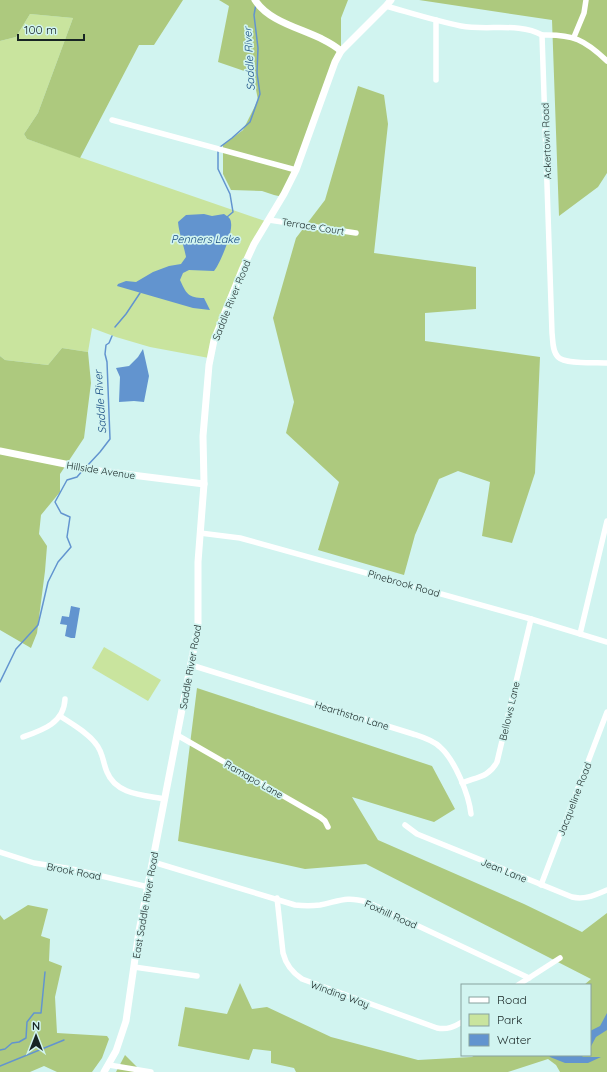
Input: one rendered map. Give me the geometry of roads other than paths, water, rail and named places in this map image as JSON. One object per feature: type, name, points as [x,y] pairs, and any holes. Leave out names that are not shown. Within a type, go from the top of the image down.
[{"type":"main road","points":[[255,0],[267,12],[283,22],[326,40],[341,51]]},
{"type":"main road","name":"Saddle River Road","points":[[177,735],[198,627],[200,533],[204,484],[204,436],[208,372],[214,340],[254,244],[296,170],[335,62],[341,51],[389,3]]},
{"type":"main road","name":"Hillside Avenue","points":[[0,451],[81,468],[204,484]]},
{"type":"main road","name":"East Saddle River Road","points":[[104,1072],[120,1043],[126,1021],[139,931],[177,735]]},
{"type":"street","points":[[574,37],[584,13],[586,0]]},
{"type":"street","points":[[389,3],[436,20],[462,26],[479,28],[529,28],[542,35],[562,35],[574,37],[593,47],[607,61]]},
{"type":"street","points":[[436,20],[436,80]]},
{"type":"street","name":"Ackertown Road","points":[[542,35],[552,333],[554,349],[558,356],[564,360],[607,363]]},
{"type":"street","points":[[112,120],[296,170]]},
{"type":"street","name":"Terrace Court","points":[[269,220],[356,233]]},
{"type":"street","points":[[580,634],[607,521]]},
{"type":"street","name":"Pinebrook Road","points":[[200,533],[240,538],[531,618],[607,642]]},
{"type":"street","name":"Bellows Lane","points":[[462,783],[486,774],[492,770],[496,762],[531,618]]},
{"type":"street","name":"Hearthston Lane","points":[[191,665],[413,734],[434,742],[441,748],[462,783],[470,802],[471,814]]},
{"type":"street","points":[[23,737],[48,726],[60,716],[65,699]]},
{"type":"street","name":"Jacqueline Road","points":[[541,885],[607,712]]},
{"type":"street","points":[[60,716],[86,733],[97,744],[101,750],[108,775],[119,787],[129,792],[165,799]]},
{"type":"street","name":"Ramapo Lane","points":[[177,735],[320,817],[325,821],[328,827]]},
{"type":"street","name":"Jean Lane","points":[[405,825],[417,834],[572,898],[580,899],[590,897],[607,890]]},
{"type":"street","name":"Brook Road","points":[[0,852],[34,863],[72,869],[148,887]]},
{"type":"street","name":"Foxhill Road","points":[[153,862],[277,898],[295,905],[304,906],[321,904],[345,898],[353,898],[367,902],[529,978]]},
{"type":"street","name":"Winding Way","points":[[277,898],[285,960],[291,971],[302,979],[437,1028],[442,1029],[452,1027],[461,1022]]},
{"type":"street","points":[[520,984],[560,958]]},
{"type":"street","points":[[134,967],[197,976]]},
{"type":"street","points":[[109,1065],[151,1072]]},
{"type":"water","name":"Penners Lake","points":[[204,214],[212,216],[224,214],[230,219],[231,227],[226,248],[214,271],[189,270],[183,273],[180,280],[188,294],[194,297],[204,298],[210,310],[193,308],[117,286],[118,284],[126,281],[136,282],[153,272],[169,266],[181,264],[186,257],[178,222],[186,215]]},
{"type":"water","points":[[143,349],[149,376],[144,402],[119,402],[120,377],[116,368],[129,366],[138,357]]},
{"type":"water","points":[[71,606],[80,608],[75,638],[65,636],[67,625],[60,624],[62,616],[69,617]]},
{"type":"water","points":[[607,1013],[607,1030],[596,1037],[591,1046],[591,1030],[600,1026]]},
{"type":"water","points":[[550,1057],[601,1057],[588,1063],[565,1063]]},
{"type":"waterway","name":"Saddle River","points":[[220,147],[250,122],[260,94],[257,73],[258,48],[254,15],[256,4]]},
{"type":"waterway","name":"Saddle River","points":[[218,151],[218,169],[230,194],[233,212],[227,217]]},
{"type":"waterway","name":"Saddle River","points":[[115,327],[140,293]]},
{"type":"waterway","name":"Saddle River","points":[[87,466],[110,439],[107,362],[105,354],[106,345],[109,343],[112,336]]},
{"type":"waterway","name":"Saddle River","points":[[0,682],[16,649],[38,625],[48,582],[58,562],[71,547],[67,537],[70,517],[61,513],[55,502],[67,480],[77,477],[83,470]]},
{"type":"waterway","points":[[0,1050],[5,1049],[12,1043],[19,1042],[26,1038],[27,1022],[34,1013],[41,1013],[45,972]]},
{"type":"waterway","points":[[0,1066],[64,1040]]}]
